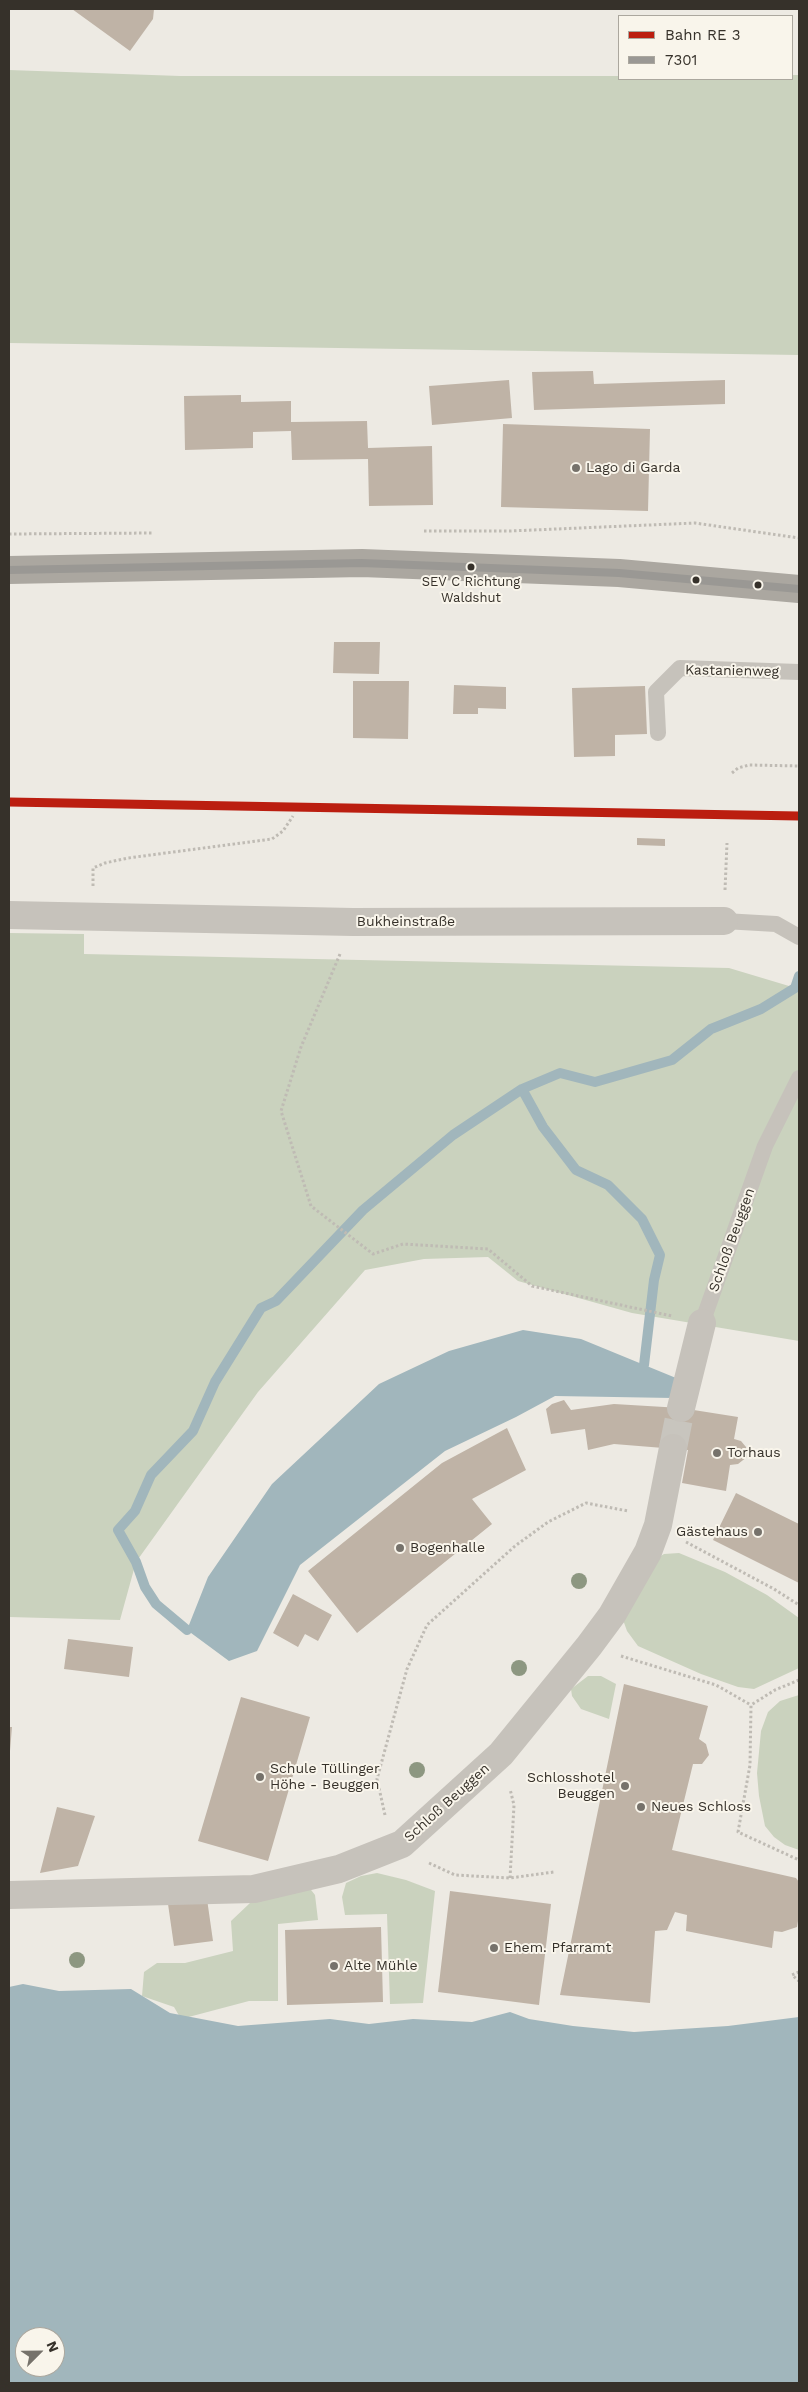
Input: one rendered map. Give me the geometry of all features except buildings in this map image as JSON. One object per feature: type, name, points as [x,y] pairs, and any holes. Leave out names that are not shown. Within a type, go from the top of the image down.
[{"type":"main road","points":[[9,570],[362,563],[619,573],[799,589]]},
{"type":"street","name":"Bukheinstraße","points":[[9,915],[353,922],[724,921]]},
{"type":"street","name":"Schloß Beuggen","points":[[681,1408],[702,1323]]},
{"type":"street","name":"Schloß Beuggen","points":[[9,1895],[254,1889],[339,1869],[402,1844],[501,1754],[590,1646],[612,1616],[648,1552],[658,1526],[673,1448]]},
{"type":"lane","name":"Kastanienweg","points":[[658,733],[656,692],[680,668],[799,672]]},
{"type":"lane","name":"Bukheinstraße","points":[[724,921],[776,924],[799,937]]},
{"type":"lane","name":"Schloß Beuggen","points":[[702,1323],[765,1146],[799,1078]]},
{"type":"path","points":[[732,773],[738,768],[749,765],[799,766]]},
{"type":"path","points":[[92,917],[93,868],[128,858],[272,839],[283,831],[293,816]]},
{"type":"path","points":[[724,921],[727,843]]},
{"type":"path","points":[[353,922],[301,1047],[280,1111],[311,1206],[373,1254],[403,1244],[488,1249],[532,1286],[702,1323]]},
{"type":"path","points":[[554,1872],[510,1878],[455,1875],[420,1859],[402,1844],[383,1811],[377,1779],[407,1669],[427,1625],[515,1546],[548,1522],[586,1503],[627,1510],[799,1605]]},
{"type":"path","points":[[590,1646],[716,1685],[751,1705]]},
{"type":"path","points":[[751,1705],[775,1690],[799,1680]]},
{"type":"path","points":[[751,1705],[750,1764],[738,1832],[799,1860]]},
{"type":"path","points":[[501,1754],[514,1805],[510,1878]]},
{"type":"path","points":[[799,1972],[792,1975],[799,1981]]},
{"type":"green space","points":[[9,70],[180,76],[618,76],[618,80],[793,80],[793,75],[799,75],[799,355],[9,343]]},
{"type":"green space","points":[[9,933],[84,934],[84,954],[729,968],[799,989],[799,1341],[632,1313],[518,1281],[488,1257],[424,1259],[365,1270],[258,1392],[136,1562],[120,1620],[9,1617]]},
{"type":"green space","points":[[679,1553],[725,1572],[767,1595],[799,1618],[799,1668],[754,1689],[738,1687],[701,1674],[638,1646],[627,1631],[622,1617],[654,1560],[664,1554]]},
{"type":"green space","points":[[588,1676],[601,1676],[616,1684],[609,1719],[581,1709],[572,1696],[571,1689]]},
{"type":"green space","points":[[799,1695],[799,1850],[785,1845],[774,1837],[765,1826],[757,1773],[761,1731],[768,1712],[780,1701]]},
{"type":"green space","points":[[377,1873],[406,1880],[435,1891],[423,2003],[390,2004],[387,1914],[345,1915],[342,1897],[346,1883],[361,1876]]},
{"type":"green space","points":[[308,1886],[315,1895],[318,1920],[278,1924],[278,2001],[249,2001],[181,2019],[174,2007],[142,1996],[144,1972],[157,1963],[185,1963],[233,1951],[231,1921],[250,1903],[260,1895]]},
{"type":"water","points":[[523,1330],[581,1339],[676,1378],[673,1398],[555,1396],[445,1451],[300,1565],[257,1651],[229,1661],[187,1630],[208,1577],[272,1484],[379,1384],[449,1351]]},
{"type":"water","points":[[23,1984],[59,1991],[131,1989],[170,2013],[238,2026],[330,2019],[369,2024],[413,2019],[472,2022],[510,2012],[529,2019],[573,2026],[634,2032],[728,2026],[799,2017],[799,2383],[9,2383],[9,1987]]},
{"type":"waterway","points":[[187,1630],[156,1604],[145,1587],[136,1562],[118,1530],[135,1511],[151,1475],[193,1431],[215,1382],[261,1308],[276,1301],[363,1210],[453,1135],[522,1089],[560,1073],[595,1082],[672,1060],[711,1029],[761,1009],[795,988],[799,976]]},
{"type":"waterway","points":[[522,1089],[543,1127],[576,1170],[608,1185],[642,1219],[660,1255],[654,1280],[644,1365]]},
{"type":"tunnel","points":[[673,1448],[681,1408]]},
{"type":"transit line","name":"7301","points":[[9,570],[362,563],[619,573],[799,589]]},
{"type":"transit line","points":[[9,802],[799,816]]},
{"type":"place","name":"Lago di Garda","points":[[576,468]]},
{"type":"place","name":"SEV C Richtung Waldshut","points":[[471,567]]},
{"type":"place","name":"Torhaus","points":[[717,1453]]},
{"type":"place","name":"Gästehaus","points":[[758,1532]]},
{"type":"place","name":"Bogenhalle","points":[[400,1548]]},
{"type":"place","name":"Schule Tüllinger Höhe - Beuggen","points":[[260,1777]]},
{"type":"place","name":"Schlosshotel Beuggen","points":[[625,1786]]},
{"type":"place","name":"Neues Schloss","points":[[641,1807]]},
{"type":"place","name":"Ehem. Pfarramt","points":[[494,1948]]},
{"type":"place","name":"Alte Mühle","points":[[334,1966]]}]
